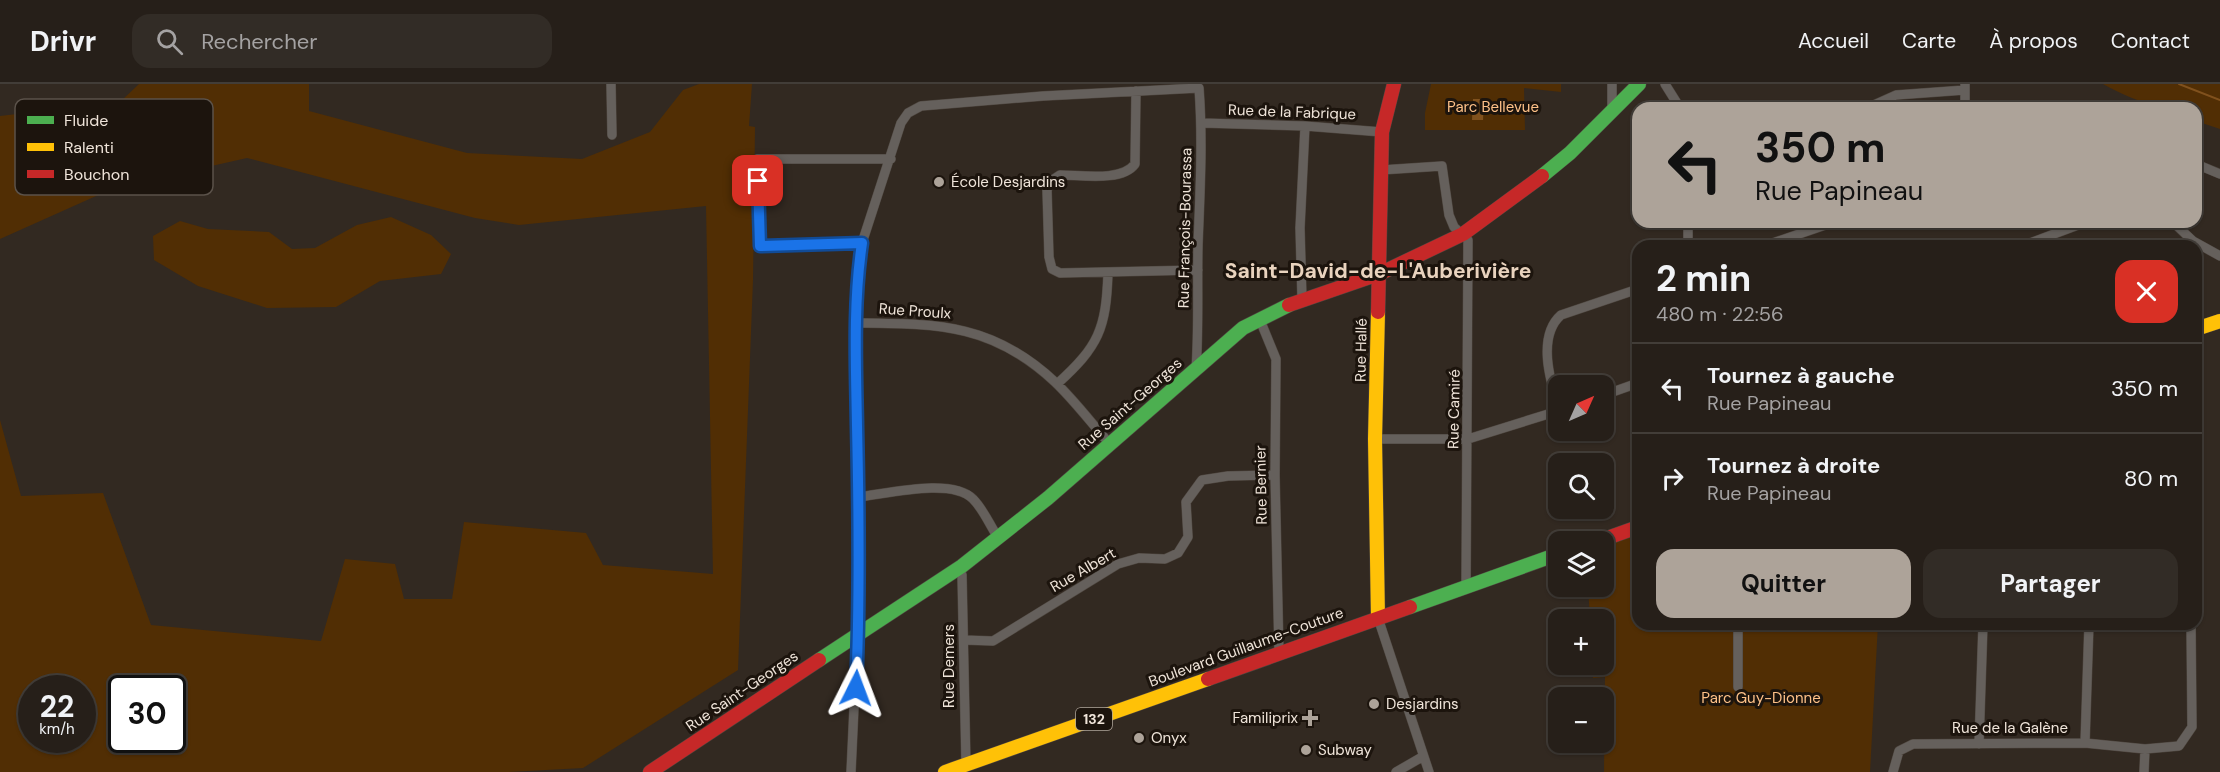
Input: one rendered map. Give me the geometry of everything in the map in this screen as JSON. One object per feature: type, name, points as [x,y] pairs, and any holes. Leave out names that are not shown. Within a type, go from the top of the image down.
[{"type":"street","points":[[611,84],[612,135]]},
{"type":"street","name":"Rue Hallé","points":[[1378,618],[1375,439],[1382,132],[1394,84]]},
{"type":"street","points":[[1612,84],[1612,113]]},
{"type":"street","name":"Rue Saint-Georges","points":[[650,772],[959,568],[999,539],[1243,328],[1302,299],[1379,274],[1462,234],[1545,174],[1612,113],[1639,84]]},
{"type":"street","points":[[1665,84],[1676,102]]},
{"type":"street","points":[[1884,102],[1906,94],[1965,87]]},
{"type":"street","name":"Rue François-Bourassa","points":[[1136,91],[1199,88],[1202,123],[1198,270],[1199,332],[1196,369]]},
{"type":"street","points":[[851,772],[858,635],[856,281],[862,243],[901,123],[908,113],[921,106],[1136,91],[1135,164],[1130,170],[1119,174],[1060,175],[1052,181],[1047,190],[1048,257],[1053,269],[1060,273],[1198,270]]},
{"type":"street","name":"Rue de la Fabrique","points":[[1202,123],[1305,126],[1382,132]]},
{"type":"street","points":[[1302,299],[1300,228],[1305,126]]},
{"type":"street","points":[[862,243],[760,246],[757,159],[891,159]]},
{"type":"street","name":"Rue Camiré","points":[[1381,170],[1442,166],[1449,215],[1454,227],[1468,240],[1466,587]]},
{"type":"street","points":[[2202,166],[2220,174]]},
{"type":"street","points":[[1782,240],[1816,228]]},
{"type":"street","points":[[2038,240],[2070,228]]},
{"type":"street","points":[[2179,228],[2192,240]]},
{"type":"street","points":[[2202,246],[2220,256]]},
{"type":"street","points":[[1057,384],[1086,357],[1099,335],[1107,307],[1108,273]]},
{"type":"street","points":[[1549,375],[1549,330],[1552,322],[1561,315],[1632,291]]},
{"type":"street","name":"Rue Bernier","points":[[1260,320],[1276,359],[1275,475],[1279,653]]},
{"type":"street","points":[[2202,327],[2220,321]]},
{"type":"street","name":"Rue Proulx","points":[[856,323],[923,324],[961,330],[1001,342],[1030,360],[1057,384],[1110,444]]},
{"type":"street","points":[[1614,391],[1632,385]]},
{"type":"street","points":[[1375,439],[1468,439],[1548,412]]},
{"type":"street","name":"Rue Albert","points":[[964,640],[993,641],[1118,564],[1139,558],[1165,559],[1178,553],[1188,537],[1186,502],[1202,480],[1228,476],[1275,475]]},
{"type":"street","points":[[858,497],[950,488],[972,497],[999,539]]},
{"type":"street","points":[[1614,536],[1632,529]]},
{"type":"street","name":"Boulevard Guillaume-Couture","points":[[945,772],[1548,558]]},
{"type":"street","name":"Rue Demers","points":[[959,568],[962,575],[966,765]]},
{"type":"street","points":[[1378,618],[1422,757],[1429,772]]},
{"type":"street","points":[[1738,630],[1738,687]]},
{"type":"street","points":[[1979,744],[1983,630]]},
{"type":"street","points":[[2085,743],[2089,630]]},
{"type":"street","name":"Rue de la Galène","points":[[1893,772],[1899,750],[1913,744],[2085,743],[2145,749],[2180,746],[2192,728],[2191,630]]},
{"type":"street","points":[[2144,772],[2145,749]]},
{"type":"street","points":[[1396,772],[1422,757]]},
{"type":"green space","points":[[139,84],[309,84],[309,111],[467,153],[582,159],[650,132],[683,90],[699,84],[752,84],[749,126],[755,127],[753,280],[738,670],[583,768],[509,772],[0,772],[0,420],[21,496],[103,493],[151,625],[321,641],[345,559],[395,564],[404,599],[452,599],[464,522],[586,533],[603,565],[713,574],[706,206],[519,225],[475,218],[247,158],[213,166],[213,99],[123,99]]},
{"type":"green space","name":"Parc Bellevue","points":[[1431,84],[1561,84],[1561,92],[1524,88],[1525,130],[1425,130],[1425,113]]},
{"type":"green space","points":[[2103,84],[2220,84],[2220,129],[2202,123],[2202,102],[2145,102]]},
{"type":"green space","points":[[15,114],[15,195],[98,195],[0,239],[0,116]]},
{"type":"green space","points":[[391,217],[431,235],[451,254],[441,274],[380,281],[336,307],[267,308],[198,286],[154,260],[153,236],[180,221],[208,229],[269,232],[292,249],[315,248],[357,225]]},
{"type":"green space","name":"Parc Guy-Dionne","points":[[1632,533],[1632,630],[1878,630],[1870,772],[1604,772],[1604,753],[1614,753],[1614,687],[1605,687],[1605,677],[1593,678],[1593,675],[1614,675],[1614,609],[1589,609],[1589,597],[1614,597],[1614,539]]},
{"type":"shaded area","points":[[1473,99],[1484,99],[1483,120],[1472,120]]},
{"type":"waterway","points":[[2179,84],[2220,100]]},
{"type":"traffic: fast","points":[[1542,176],[1570,153],[1639,84]]},
{"type":"traffic: fast","points":[[819,660],[962,566],[1048,498],[1243,328],[1289,305]]},
{"type":"traffic: fast","points":[[1410,607],[1548,558]]},
{"type":"traffic: slow","points":[[1378,312],[1375,439],[1378,618]]},
{"type":"traffic: slow","points":[[2202,327],[2220,321]]},
{"type":"traffic: slow","points":[[945,772],[1208,679]]},
{"type":"traffic: jam","points":[[1378,312],[1382,132],[1394,84]]},
{"type":"traffic: jam","points":[[1289,305],[1379,274],[1463,234],[1542,176]]},
{"type":"traffic: jam","points":[[1614,536],[1632,529]]},
{"type":"traffic: jam","points":[[1208,679],[1410,607]]},
{"type":"traffic: jam","points":[[650,772],[819,660]]},
{"type":"place","name":"École Desjardins","points":[[939,182]]},
{"type":"place","name":"Desjardins","points":[[1374,704]]},
{"type":"place","name":"Familiprix","points":[[1310,718]]},
{"type":"place","name":"Onyx","points":[[1139,738]]},
{"type":"place","name":"Subway","points":[[1306,750]]},
{"type":"district","name":"Saint-David-de-L'Auberivière","points":[[1378,271]]},
{"type":"route","points":[[758,181],[760,246],[862,243],[856,281],[858,647],[856,688]]}]
